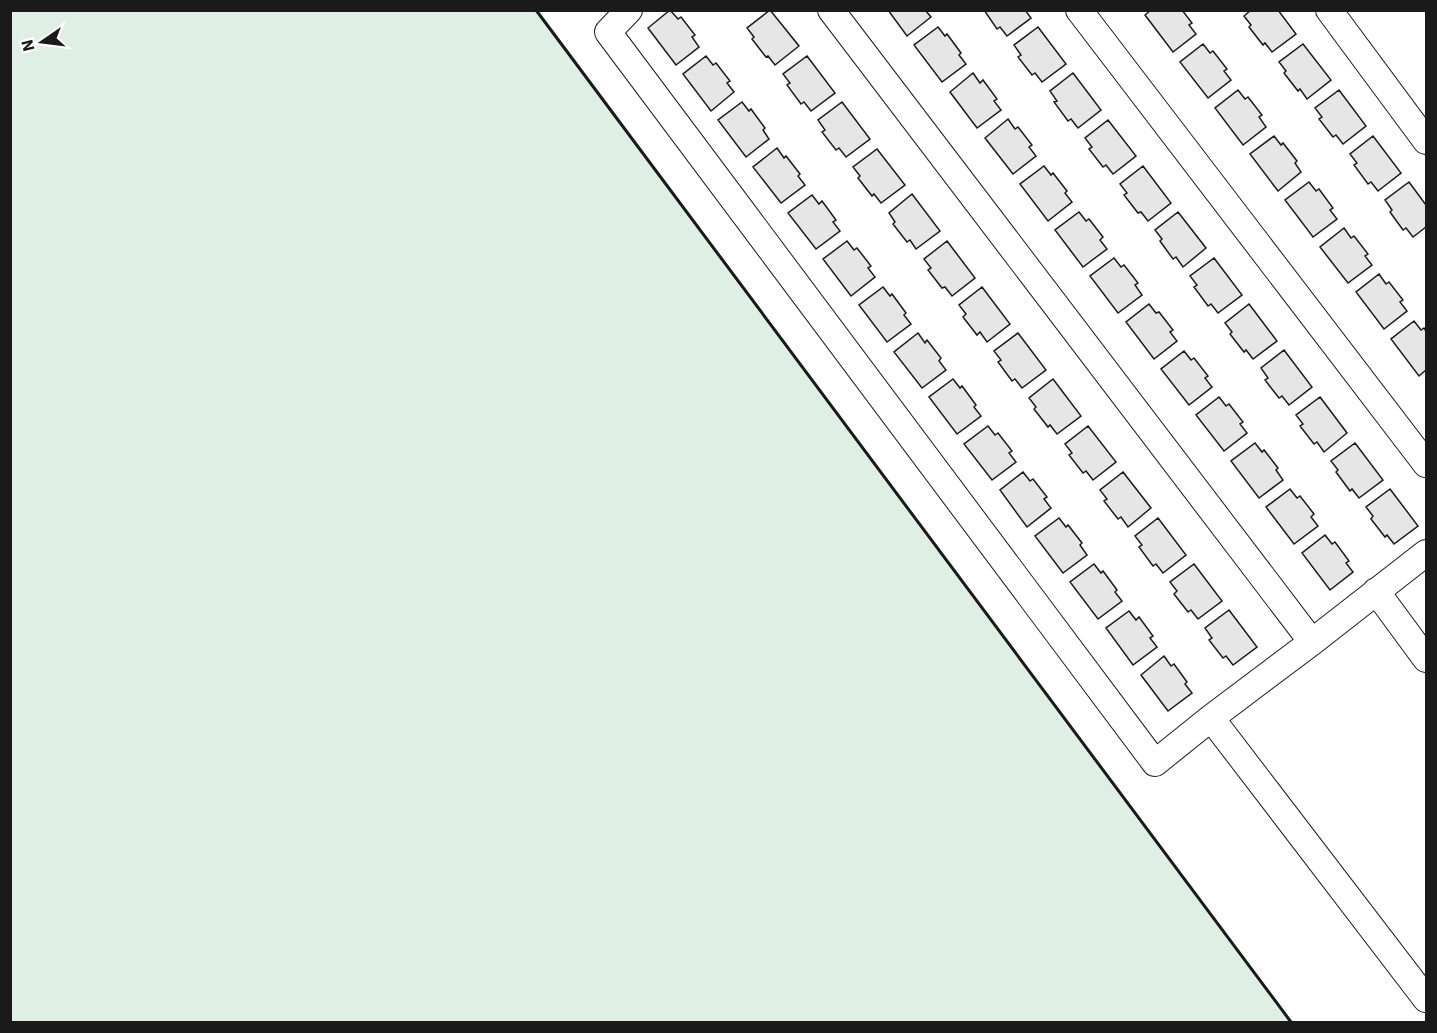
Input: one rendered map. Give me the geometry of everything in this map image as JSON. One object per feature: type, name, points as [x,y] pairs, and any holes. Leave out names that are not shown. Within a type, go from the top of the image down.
[{"type":"street","points":[[629,10],[608,32],[1155,763],[1426,552]]},
{"type":"street","points":[[831,10],[1312,642]]},
{"type":"street","points":[[1079,10],[1426,464]]},
{"type":"street","points":[[1329,10],[1426,141]]},
{"type":"street","points":[[1376,591],[1426,659]]},
{"type":"street","points":[[1210,718],[1426,999]]},
{"type":"green space","points":[[10,11],[536,11],[1291,1022],[11,1022]]},
{"type":"building","points":[[670,10],[678,19],[681,17],[695,35],[692,37],[699,47],[676,65],[648,28]]},
{"type":"building","points":[[770,10],[799,46],[775,65],[752,39],[754,37],[747,28]]},
{"type":"building","points":[[888,10],[925,10],[931,17],[907,36]]},
{"type":"building","points":[[984,10],[1025,10],[1031,18],[1007,36],[1000,27],[997,29]]},
{"type":"building","points":[[1151,10],[1182,10],[1192,23],[1189,25],[1196,34],[1173,52],[1145,15]]},
{"type":"building","points":[[1251,10],[1278,10],[1296,34],[1272,52],[1265,43],[1263,45],[1249,27],[1251,25],[1244,16]]},
{"type":"building","points":[[938,27],[945,36],[947,34],[966,64],[942,82],[914,45]]},
{"type":"building","points":[[1038,27],[1066,64],[1042,82],[1035,73],[1032,75],[1018,57],[1021,55],[1014,45]]},
{"type":"building","points":[[1203,44],[1210,53],[1213,51],[1227,69],[1224,71],[1231,80],[1208,98],[1180,62]]},
{"type":"building","points":[[1303,44],[1331,80],[1307,99],[1284,73],[1286,71],[1279,62]]},
{"type":"building","points":[[706,56],[713,65],[716,63],[730,81],[727,83],[734,92],[711,111],[683,74]]},
{"type":"building","points":[[807,56],[835,93],[811,111],[804,102],[801,104],[787,85],[790,83],[783,74]]},
{"type":"building","points":[[973,73],[980,83],[983,80],[997,99],[994,101],[1001,110],[977,128],[950,92]]},
{"type":"building","points":[[1073,73],[1101,110],[1078,128],[1071,119],[1068,121],[1054,102],[1057,101],[1050,91]]},
{"type":"building","points":[[1238,90],[1245,99],[1248,97],[1262,115],[1259,117],[1266,127],[1243,145],[1215,108]]},
{"type":"building","points":[[1339,90],[1366,126],[1343,144],[1336,135],[1333,137],[1319,119],[1322,117],[1315,108]]},
{"type":"building","points":[[742,102],[749,111],[751,109],[765,128],[763,130],[769,139],[746,157],[718,120]]},
{"type":"building","points":[[842,102],[870,139],[846,157],[839,148],[836,150],[822,132],[825,130],[818,120]]},
{"type":"building","points":[[1008,119],[1015,129],[1018,127],[1032,145],[1029,147],[1036,156],[1013,174],[985,138]]},
{"type":"building","points":[[1108,120],[1136,156],[1113,174],[1106,165],[1103,167],[1089,149],[1092,147],[1085,138]]},
{"type":"building","points":[[1274,136],[1281,145],[1283,143],[1297,161],[1295,163],[1301,172],[1278,191],[1250,154]]},
{"type":"building","points":[[1373,136],[1401,173],[1378,191],[1371,182],[1368,184],[1354,165],[1357,163],[1350,154]]},
{"type":"building","points":[[777,148],[800,174],[798,176],[805,185],[781,203],[753,167]]},
{"type":"building","points":[[877,149],[905,185],[881,203],[874,194],[872,196],[858,178],[860,176],[853,167]]},
{"type":"building","points":[[1044,166],[1051,175],[1053,173],[1067,191],[1065,193],[1072,202],[1048,221],[1020,184]]},
{"type":"building","points":[[1143,166],[1171,203],[1148,221],[1141,212],[1138,213],[1124,195],[1127,193],[1120,184]]},
{"type":"building","points":[[1309,182],[1316,191],[1319,189],[1333,208],[1330,210],[1337,219],[1313,237],[1285,200]]},
{"type":"building","points":[[1409,182],[1426,205],[1426,227],[1413,237],[1406,228],[1403,230],[1390,212],[1392,210],[1385,200]]},
{"type":"building","points":[[912,194],[940,231],[916,249],[910,240],[907,242],[893,224],[895,222],[889,213]]},
{"type":"building","points":[[812,195],[819,204],[822,201],[836,220],[833,222],[840,231],[816,249],[788,213]]},
{"type":"building","points":[[1079,212],[1086,221],[1089,219],[1103,237],[1100,240],[1107,249],[1083,267],[1055,230]]},
{"type":"building","points":[[1178,212],[1206,248],[1183,267],[1176,257],[1173,259],[1155,230]]},
{"type":"building","points":[[1344,228],[1351,238],[1354,236],[1368,254],[1365,256],[1372,265],[1348,283],[1320,247]]},
{"type":"building","points":[[847,241],[854,250],[857,248],[871,266],[868,268],[875,277],[851,296],[823,259]]},
{"type":"building","points":[[947,241],[975,278],[952,296],[945,287],[942,288],[928,270],[931,268],[924,259]]},
{"type":"building","points":[[1114,258],[1121,267],[1124,265],[1138,283],[1135,285],[1142,295],[1118,313],[1090,276]]},
{"type":"building","points":[[1214,258],[1242,295],[1218,313],[1211,304],[1208,306],[1194,287],[1197,285],[1190,276]]},
{"type":"building","points":[[1379,274],[1386,284],[1389,282],[1403,300],[1400,302],[1407,311],[1384,329],[1356,292]]},
{"type":"building","points":[[883,287],[890,296],[892,294],[911,324],[887,342],[859,305]]},
{"type":"building","points":[[982,287],[1010,324],[987,342],[980,332],[977,335],[963,317],[966,314],[959,305]]},
{"type":"building","points":[[1149,304],[1156,313],[1159,312],[1173,330],[1170,332],[1177,341],[1154,359],[1126,322]]},
{"type":"building","points":[[1249,304],[1277,341],[1253,359],[1246,350],[1244,352],[1230,334],[1232,332],[1225,323]]},
{"type":"building","points":[[1414,321],[1421,330],[1424,328],[1426,331],[1426,370],[1419,376],[1391,339]]},
{"type":"building","points":[[918,333],[925,343],[927,340],[941,358],[939,361],[946,370],[922,388],[894,352]]},
{"type":"building","points":[[1018,333],[1046,370],[1022,388],[1015,379],[1012,381],[998,362],[1001,360],[994,351]]},
{"type":"building","points":[[1284,350],[1312,387],[1289,405],[1282,396],[1279,398],[1265,380],[1268,378],[1261,368]]},
{"type":"building","points":[[1184,351],[1191,360],[1194,358],[1208,376],[1205,378],[1212,387],[1189,405],[1161,369]]},
{"type":"building","points":[[953,379],[960,388],[962,386],[981,416],[957,434],[929,397]]},
{"type":"building","points":[[1053,379],[1081,416],[1057,434],[1050,425],[1048,427],[1034,409],[1036,407],[1029,398]]},
{"type":"building","points":[[1219,397],[1226,406],[1229,404],[1243,422],[1240,424],[1247,433],[1224,451],[1196,415]]},
{"type":"building","points":[[1320,397],[1347,433],[1324,452],[1317,442],[1314,444],[1300,426],[1303,424],[1296,415]]},
{"type":"building","points":[[988,426],[995,435],[998,433],[1012,451],[1009,453],[1016,462],[992,480],[964,444]]},
{"type":"building","points":[[1088,426],[1116,462],[1093,480],[1086,471],[1083,473],[1069,455],[1072,453],[1065,444]]},
{"type":"building","points":[[1255,443],[1262,452],[1264,450],[1278,468],[1276,470],[1283,480],[1259,498],[1231,461]]},
{"type":"building","points":[[1355,443],[1383,480],[1359,498],[1352,489],[1350,491],[1331,461]]},
{"type":"building","points":[[1023,472],[1030,481],[1033,479],[1047,497],[1044,499],[1051,508],[1027,527],[1000,490]]},
{"type":"building","points":[[1123,472],[1151,508],[1128,527],[1121,517],[1118,519],[1104,501],[1107,499],[1100,490]]},
{"type":"building","points":[[1290,489],[1297,498],[1300,496],[1314,514],[1311,517],[1318,526],[1294,544],[1266,507]]},
{"type":"building","points":[[1390,489],[1418,526],[1394,544],[1387,535],[1385,537],[1371,519],[1373,516],[1366,507]]},
{"type":"building","points":[[1059,518],[1066,527],[1068,525],[1082,543],[1080,545],[1087,555],[1063,573],[1035,536]]},
{"type":"building","points":[[1158,518],[1186,555],[1163,573],[1156,564],[1153,566],[1139,547],[1142,545],[1135,536]]},
{"type":"building","points":[[1325,535],[1332,544],[1335,542],[1349,561],[1346,563],[1353,572],[1330,590],[1302,553]]},
{"type":"building","points":[[1094,564],[1101,573],[1103,571],[1122,601],[1098,619],[1070,582]]},
{"type":"building","points":[[1194,564],[1222,601],[1198,619],[1191,610],[1188,612],[1174,594],[1177,591],[1170,582]]},
{"type":"building","points":[[1229,610],[1257,647],[1233,665],[1226,656],[1223,658],[1209,640],[1212,638],[1205,628]]},
{"type":"building","points":[[1129,611],[1136,620],[1139,617],[1153,636],[1150,638],[1157,647],[1133,665],[1106,628]]},
{"type":"building","points":[[1164,656],[1171,666],[1174,664],[1192,693],[1168,711],[1141,675]]},
{"type":"wall","points":[[536,10],[1291,1022]]}]
